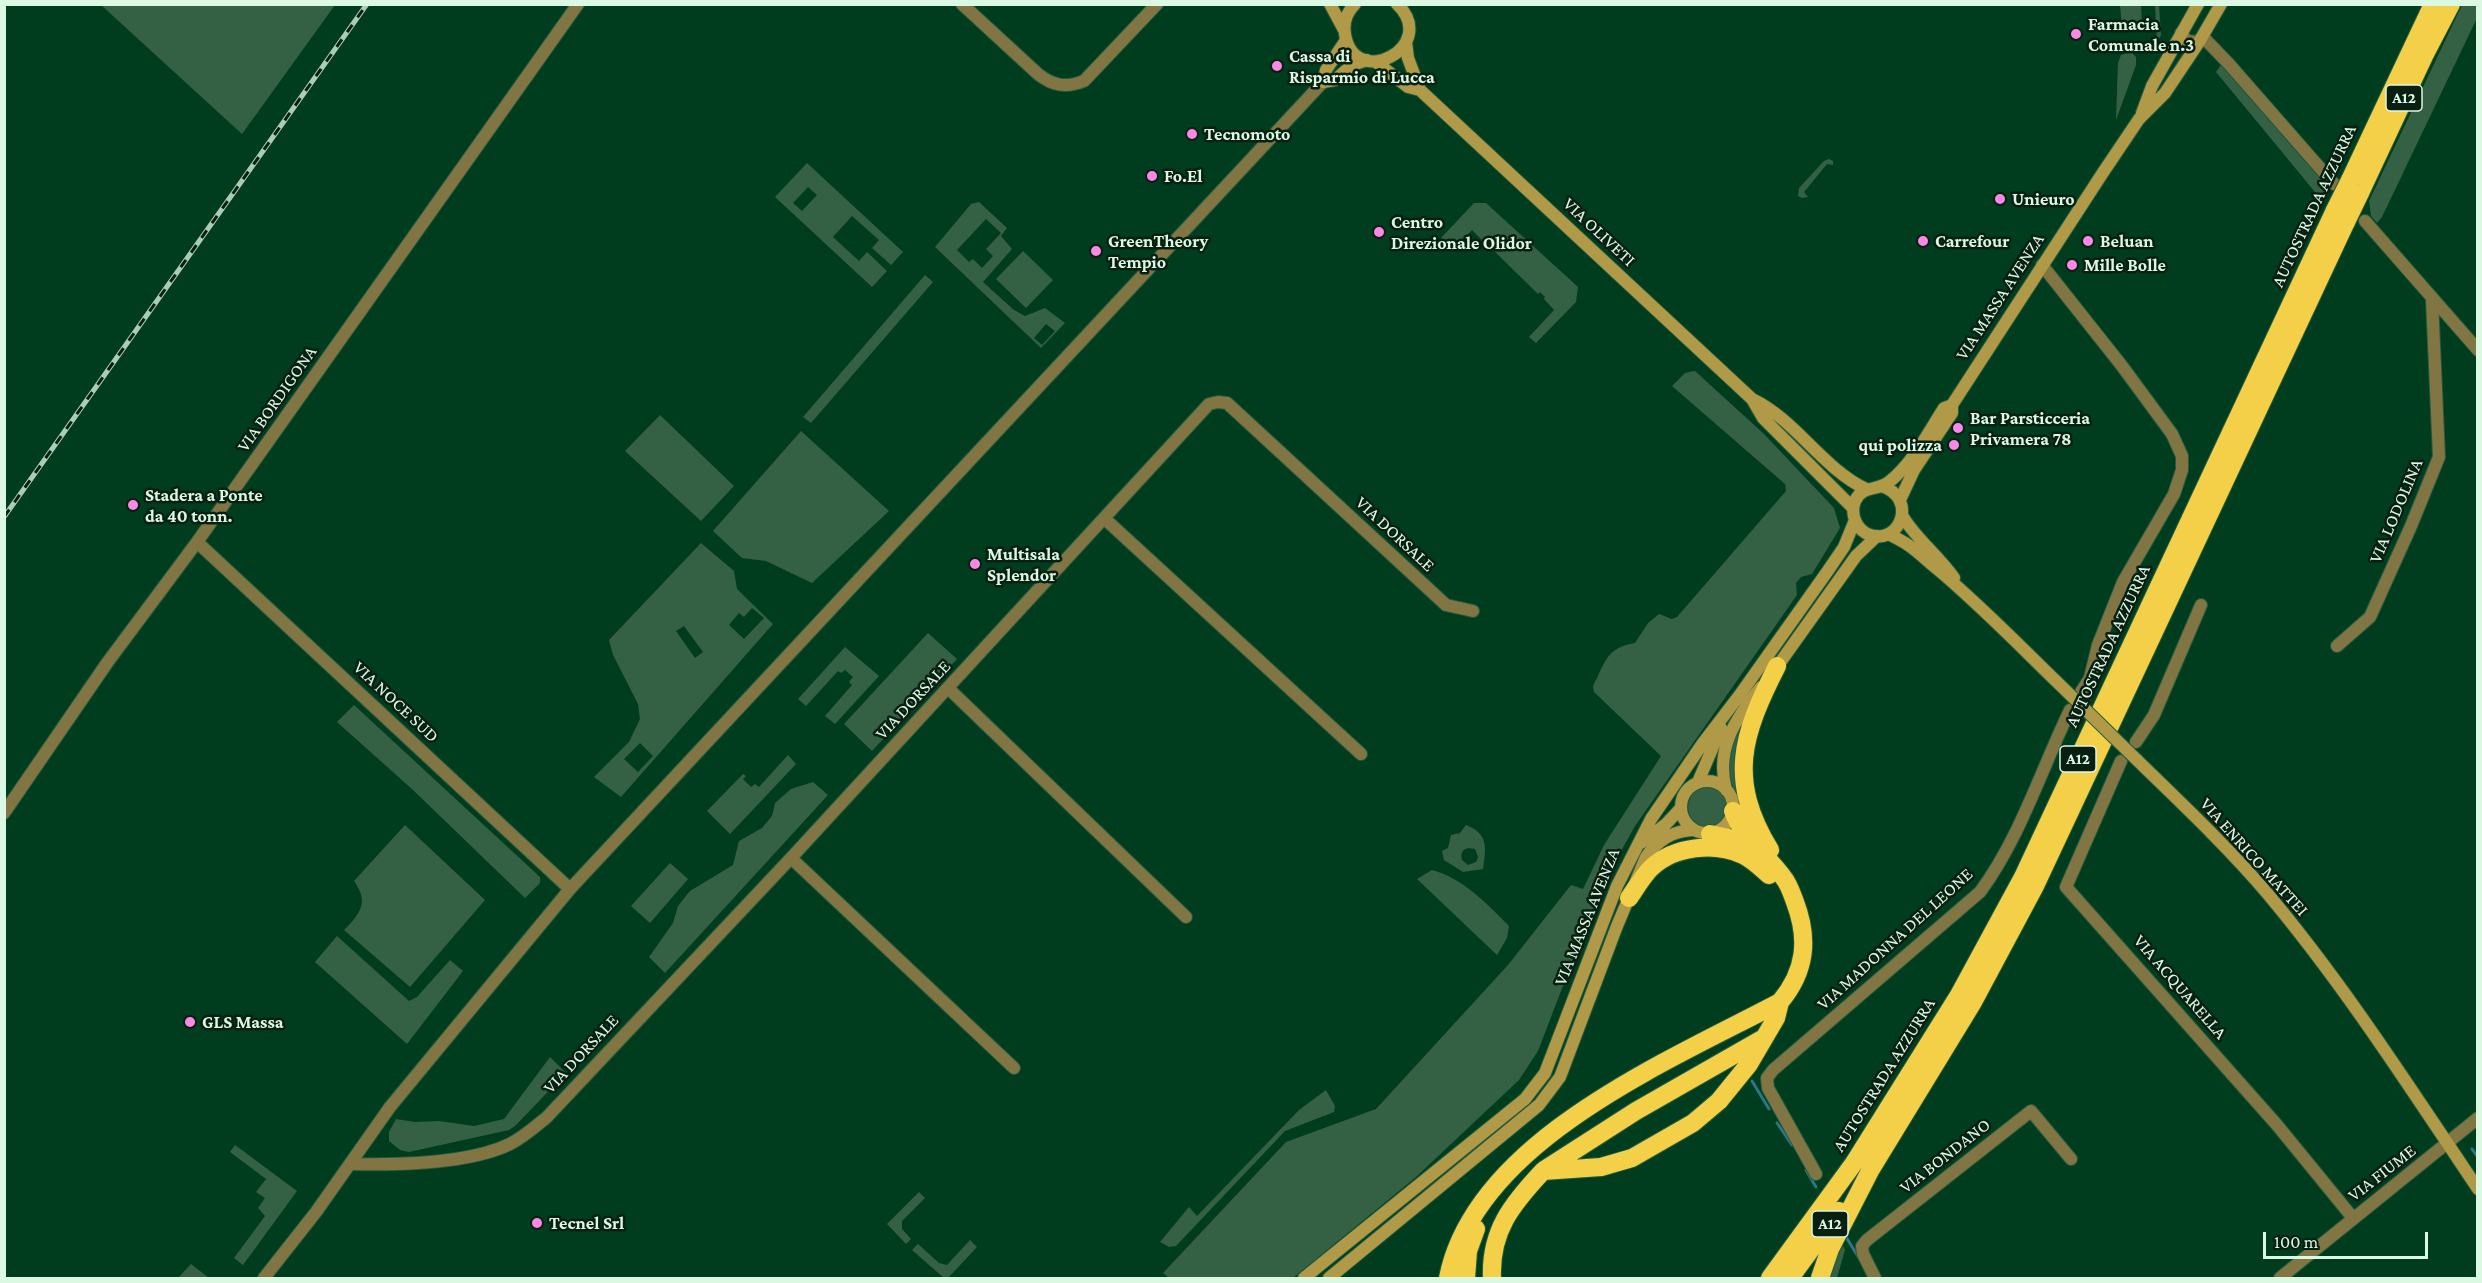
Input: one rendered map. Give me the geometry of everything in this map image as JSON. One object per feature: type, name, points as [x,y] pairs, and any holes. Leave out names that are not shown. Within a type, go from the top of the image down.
[{"type":"highway","name":"AUTOSTRADA AZZURRA","points":[[1871,1169],[1973,1002],[2035,886],[2341,216],[2348,186],[2433,4]]},
{"type":"highway","name":"AUTOSTRADA AZZURRA","points":[[2348,186],[2425,54],[2451,4]]},
{"type":"highway","name":"AUTOSTRADA AZZURRA","points":[[1770,1278],[1854,1163],[1959,995],[2023,877],[2341,216]]},
{"type":"highway","points":[[1448,1278],[1453,1255],[1465,1228],[1490,1193],[1546,1137],[1621,1085],[1780,1002],[1792,987],[1801,964],[1804,943],[1802,925],[1788,874],[1757,829],[1745,786],[1744,762],[1748,731],[1756,707],[1777,666]]},
{"type":"highway","points":[[1733,811],[1746,835],[1785,879],[1793,896]]},
{"type":"highway","points":[[1701,832],[1729,838],[1744,847],[1771,870],[1793,896]]},
{"type":"highway","points":[[1629,898],[1652,867],[1663,859],[1691,849],[1706,848],[1742,855],[1761,867],[1793,896]]},
{"type":"highway","points":[[1492,1278],[1491,1260],[1498,1232],[1516,1200],[1543,1171],[1601,1167],[1632,1158],[1693,1123],[1719,1101],[1749,1064],[1776,1018],[1780,1002]]},
{"type":"highway","points":[[1478,1224],[1501,1196],[1636,1111],[1764,1039]]},
{"type":"highway","name":"A12","points":[[1790,1278],[1871,1169]]},
{"type":"highway","points":[[1820,1278],[1830,1249],[1871,1169]]},
{"type":"highway","points":[[1466,1278],[1468,1251],[1490,1193]]},
{"type":"highway","points":[[1761,1278],[1794,1246]]},
{"type":"main road","points":[[1330,4],[1345,35]]},
{"type":"main road","points":[[1355,4],[1348,13],[1345,35],[1326,70],[1323,82],[1335,80],[1352,65],[1394,56],[1406,42],[1411,4]]},
{"type":"main road","points":[[1397,4],[1406,15],[1409,24]]},
{"type":"main road","name":"VIA MASSA AVENZA","points":[[2139,120],[2152,86],[2198,4]]},
{"type":"main road","name":"VIA MASSA AVENZA","points":[[1900,500],[1914,470],[1952,413],[1952,405],[2042,265],[2139,120],[2165,93],[2203,36],[2221,4]]},
{"type":"main road","name":"VIA OLIVETI","points":[[1345,35],[1350,49],[1408,87],[1420,90]]},
{"type":"main road","name":"VIA OLIVETI","points":[[1406,42],[1408,58],[1420,90],[1752,399],[1770,408],[1835,469],[1866,489]]},
{"type":"main road","name":"VIA OLIVETI","points":[[1752,399],[1763,418],[1854,514]]},
{"type":"main road","name":"VIA MASSA AVENZA","points":[[1304,1278],[1525,1099],[1536,1086],[1545,1072],[1602,921],[1632,853],[1665,797],[1844,547],[1860,494],[1866,489],[1887,484],[1901,471],[1944,408],[1952,405]]},
{"type":"main road","points":[[1680,809],[1686,824],[1701,832],[1725,826],[1733,811],[1733,801],[1726,790],[1722,773],[1723,755],[1729,735],[1753,697],[1856,556],[1882,535],[1895,530],[1902,515],[1900,500],[1895,493],[1881,486]]},
{"type":"main road","points":[[1854,514],[1863,531],[1882,535]]},
{"type":"main road","name":"VIA ENRICO MATTEI","points":[[1902,515],[1906,523],[1942,560],[1959,586]]},
{"type":"main road","name":"VIA ENRICO MATTEI","points":[[1882,535],[1917,549],[1934,567],[1959,586],[2137,760],[2266,892],[2361,1015],[2478,1189]]},
{"type":"main road","points":[[1698,782],[1715,740],[1739,696]]},
{"type":"main road","points":[[1632,853],[1680,809],[1688,788],[1698,782],[1710,781],[1726,790]]},
{"type":"main road","name":"VIA MASSA AVENZA","points":[[1329,1278],[1539,1105],[1560,1077],[1640,867],[1653,847],[1670,834],[1701,832]]},
{"type":"street","name":"VIA BORDIGONA","points":[[4,813],[107,663],[197,542],[578,4]]},
{"type":"street","points":[[962,4],[1038,74],[1048,82],[1059,86],[1072,86],[1084,81],[1157,4]]},
{"type":"street","points":[[2203,36],[2187,41],[2184,27],[2199,21],[2203,36],[2348,186]]},
{"type":"street","points":[[264,1278],[316,1212],[390,1107],[570,889],[1323,82]]},
{"type":"street","points":[[2365,221],[2478,350]]},
{"type":"street","points":[[2042,265],[2122,366],[2172,434],[2182,456],[2182,470],[2174,494],[2123,582],[2098,645],[2090,678],[2081,692]]},
{"type":"street","name":"VIA LODOLINA","points":[[2337,646],[2370,617],[2439,457],[2432,300]]},
{"type":"street","name":"VIA DORSALE","points":[[351,1164],[400,1165],[462,1157],[496,1149],[521,1138],[547,1117],[791,858],[1209,404],[1218,402],[1227,404],[1446,605],[1473,611]]},
{"type":"street","points":[[1105,519],[1361,754]]},
{"type":"street","name":"VIA NOCE SUD","points":[[197,542],[570,889]]},
{"type":"street","points":[[2136,742],[2154,715],[2201,605]]},
{"type":"street","points":[[948,688],[1186,917]]},
{"type":"street","name":"VIA MADONNA DEL LEONE","points":[[1816,1174],[1768,1088],[1767,1078],[1773,1070],[1980,892],[1993,874],[2017,827],[2070,710]]},
{"type":"street","name":"VIA ACQUARELLA","points":[[2121,761],[2066,887],[2277,1125],[2353,1218]]},
{"type":"street","points":[[791,858],[1014,1068]]},
{"type":"street","name":"VIA BONDANO","points":[[1875,1278],[1863,1254],[1862,1246],[1867,1240],[2031,1111],[2070,1159]]},
{"type":"street","name":"VIA FIUME","points":[[2280,1278],[2478,1118]]},
{"type":"green space","points":[[101,5],[335,5],[242,134]]},
{"type":"green space","points":[[2120,5],[2141,5],[2142,26],[2122,28]]},
{"type":"green space","points":[[2155,5],[2159,5],[2161,35],[2157,43]]},
{"type":"green space","points":[[2462,5],[2477,5],[2477,18],[2382,217],[2377,223],[2371,216],[2369,201]]},
{"type":"green space","points":[[2131,52],[2136,57],[2136,65],[2116,120],[2118,63],[2121,55]]},
{"type":"green space","points":[[2221,65],[2330,190],[2324,203],[2216,72]]},
{"type":"green space","points":[[1829,159],[1833,161],[1833,165],[1827,164],[1804,192],[1808,197],[1798,196],[1799,188],[1824,161]]},
{"type":"green space","points":[[807,163],[903,252],[891,265],[872,248],[879,240],[852,216],[833,237],[859,261],[867,252],[887,271],[872,287],[775,197]],"holes":[[[808,187],[817,195],[802,211],[793,203]]]},
{"type":"green space","points":[[979,202],[1007,228],[1001,236],[1012,249],[983,282],[1014,310],[1025,316],[1045,308],[1065,323],[1041,348],[935,247],[971,204]],"holes":[[[986,219],[1001,233],[986,249],[993,256],[982,268],[973,259],[969,262],[957,250]],[[1046,324],[1055,331],[1042,345],[1034,338]]]},
{"type":"green space","points":[[1474,203],[1486,203],[1578,287],[1576,302],[1536,343],[1529,337],[1554,310],[1544,299],[1545,297],[1540,292],[1538,294],[1491,248],[1493,245],[1488,240],[1485,243],[1472,230],[1453,250],[1441,238]]},
{"type":"green space","points":[[1023,251],[1053,280],[1026,308],[996,279]]},
{"type":"green space","points":[[925,275],[933,282],[811,423],[803,417]]},
{"type":"green space","points":[[1695,371],[1764,434],[1834,508],[1840,528],[1812,574],[1801,577],[1796,583],[1797,595],[1635,826],[1611,869],[1589,918],[1538,1051],[1519,1080],[1416,1177],[1293,1278],[1169,1278],[1163,1273],[1286,1142],[1376,1109],[1508,965],[1571,885],[1583,889],[1604,845],[1661,756],[1594,692],[1593,686],[1612,652],[1635,643],[1648,623],[1659,614],[1672,619],[1677,617],[1786,491],[1785,484],[1672,386],[1685,373]]},
{"type":"green space","points":[[660,415],[734,486],[701,521],[625,451]]},
{"type":"green space","points":[[801,431],[889,511],[812,583],[766,561],[742,558],[713,531]]},
{"type":"green space","points":[[701,543],[734,571],[737,589],[773,624],[621,797],[594,777],[629,742],[640,719],[638,704],[613,655],[609,640]],"holes":[[[752,608],[764,618],[744,639],[729,625],[739,613],[744,617]],[[684,626],[703,652],[695,658],[676,631]],[[640,743],[653,756],[638,772],[624,759]]]},
{"type":"green space","points":[[928,633],[957,659],[872,751],[844,724]]},
{"type":"green space","points":[[845,647],[879,676],[835,724],[825,716],[852,685],[849,682],[853,677],[845,670],[841,673],[838,671],[806,706],[798,699]]},
{"type":"green space","points":[[354,705],[540,877],[540,883],[525,898],[413,790],[337,722]]},
{"type":"green space","points":[[1741,726],[1741,804],[1727,774],[1731,746]]},
{"type":"green space","points":[[788,755],[796,764],[730,834],[707,811],[743,774],[746,776],[743,779],[751,787],[755,784],[759,787]]},
{"type":"green space","points":[[813,782],[828,795],[665,973],[649,957],[673,923],[678,906],[690,891],[733,865],[739,841],[762,828],[772,816],[775,803],[791,789]]},
{"type":"green space","points":[[1708,787],[1722,793],[1728,807],[1722,821],[1708,827],[1694,821],[1688,807],[1694,793]]},
{"type":"green space","points":[[405,825],[485,900],[410,987],[344,930],[359,913],[361,907],[361,895],[354,881]]},
{"type":"green space","points":[[1466,825],[1482,837],[1485,848],[1483,869],[1463,872],[1444,860],[1442,851],[1448,848],[1451,835],[1460,833]],"holes":[[[1469,848],[1475,849],[1478,857],[1476,862],[1468,865],[1462,860],[1462,852]]]},
{"type":"green space","points":[[670,863],[688,879],[650,923],[631,906]]},
{"type":"green space","points":[[1432,870],[1464,885],[1509,926],[1507,938],[1497,955],[1417,879]]},
{"type":"green space","points":[[337,936],[409,1001],[417,997],[450,960],[463,971],[407,1044],[315,962]]},
{"type":"green space","points":[[550,1057],[566,1073],[509,1130],[409,1152],[400,1150],[389,1141],[389,1132],[396,1119],[415,1122],[439,1121],[474,1126],[504,1119]]},
{"type":"green space","points":[[1326,1090],[1335,1106],[1334,1112],[1285,1131],[1176,1246],[1169,1247],[1160,1242],[1189,1207],[1197,1216],[1299,1110]]},
{"type":"green space","points":[[235,1145],[297,1191],[243,1265],[234,1258],[265,1216],[258,1208],[265,1198],[256,1192],[266,1179],[230,1152]]},
{"type":"green space","points":[[919,1192],[925,1198],[902,1221],[902,1229],[911,1239],[906,1244],[887,1224]]},
{"type":"green space","points":[[1840,1238],[1845,1250],[1837,1278],[1824,1278]]},
{"type":"green space","points":[[970,1240],[977,1247],[948,1278],[944,1278],[912,1250],[918,1244],[939,1263],[947,1265]]},
{"type":"green space","points":[[191,1264],[209,1278],[178,1278]]},
{"type":"waterway","points":[[1752,1081],[1769,1109]]},
{"type":"waterway","points":[[1777,1123],[1792,1145]]},
{"type":"waterway","points":[[2472,1149],[2478,1157]]},
{"type":"waterway","points":[[1806,1170],[1816,1187]]},
{"type":"waterway","points":[[1846,1237],[1859,1258]]},
{"type":"railway","points":[[4,517],[367,4]]},
{"type":"place","name":"Farmacia Comunale n.3","points":[[2076,34]]},
{"type":"place","name":"Cassa di Risparmio di Lucca","points":[[1277,66]]},
{"type":"place","name":"Tecnomoto","points":[[1192,134]]},
{"type":"place","name":"Fo.El","points":[[1152,176]]},
{"type":"place","name":"Unieuro","points":[[2000,199]]},
{"type":"place","name":"Centro Direzionale Olidor","points":[[1379,232]]},
{"type":"place","name":"Carrefour","points":[[1923,241]]},
{"type":"place","name":"Beluan","points":[[2088,241]]},
{"type":"place","name":"GreenTheory Tempio","points":[[1096,251]]},
{"type":"place","name":"Mille Bolle","points":[[2072,265]]},
{"type":"place","name":"Bar Parsticceria Privamera 78","points":[[1958,428]]},
{"type":"place","name":"qui polizza","points":[[1954,445]]},
{"type":"place","name":"Stadera a Ponte da 40 tonn.","points":[[133,505]]},
{"type":"place","name":"Multisala Splendor","points":[[975,564]]},
{"type":"place","name":"GLS Massa","points":[[190,1022]]},
{"type":"place","name":"Tecnel Srl","points":[[537,1223]]}]
